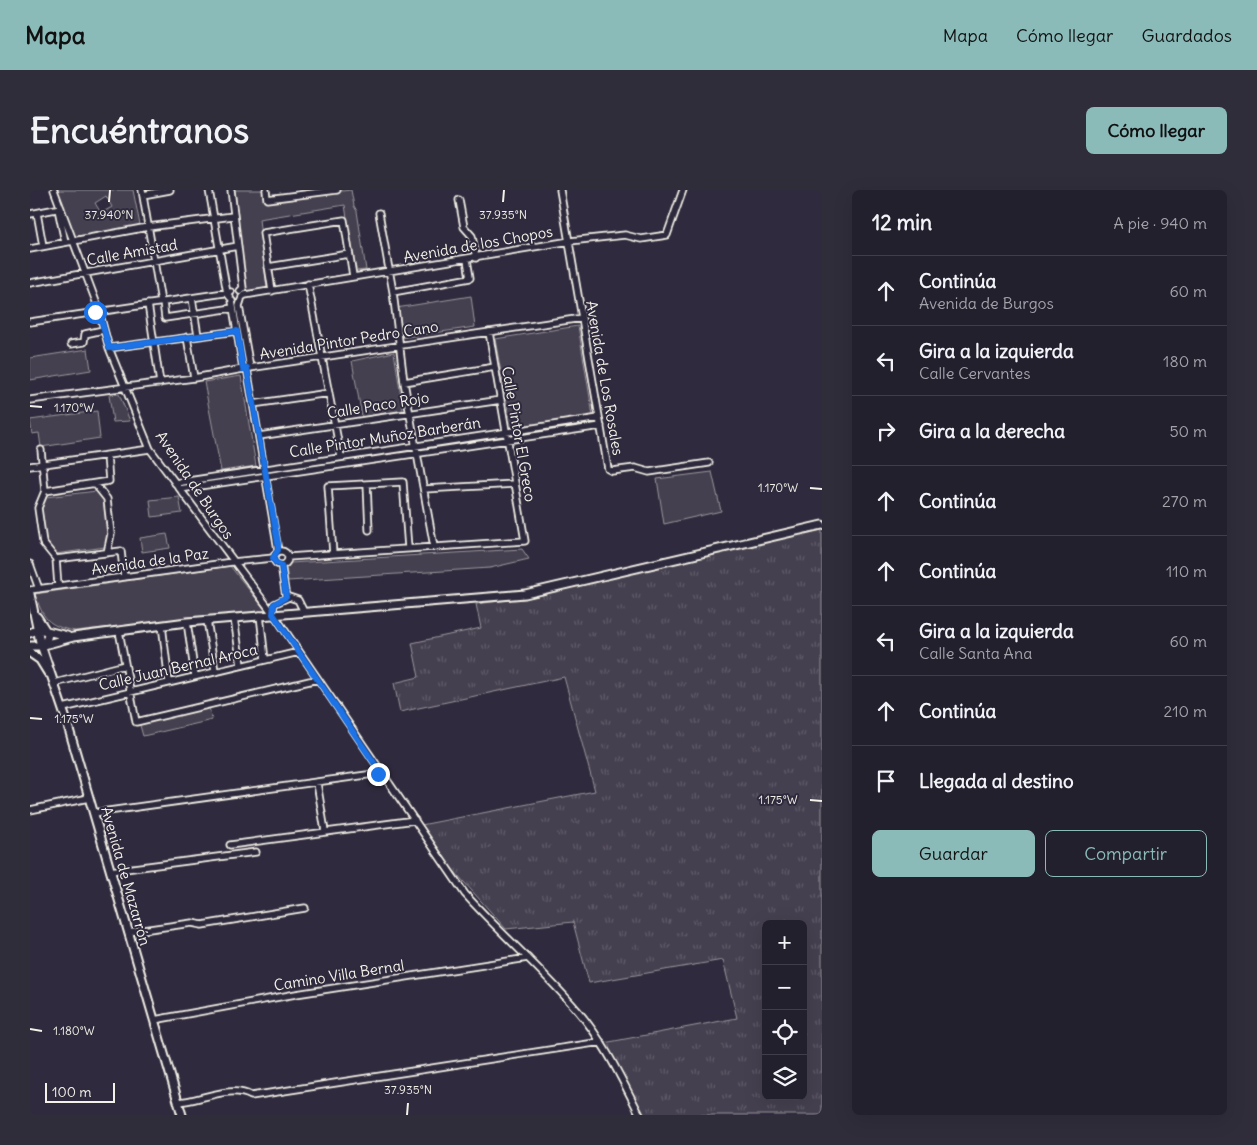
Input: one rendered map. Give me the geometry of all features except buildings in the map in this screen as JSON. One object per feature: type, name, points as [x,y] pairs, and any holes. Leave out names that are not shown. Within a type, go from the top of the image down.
[{"type":"main road","points":[[72,636],[39,647],[32,644],[34,633],[72,636],[260,615],[532,593],[822,525]]},
{"type":"main road","name":"Avenida de Mazarrón","points":[[30,594],[34,633],[55,683],[63,708],[182,1115]]},
{"type":"main road","points":[[30,653],[40,660],[45,668],[63,708]]},
{"type":"street","name":"Avenida de Burgos","points":[[54,190],[99,311],[109,348],[150,449],[232,562],[266,604],[465,894],[496,930],[528,958],[578,1011],[610,1054],[640,1115]]},
{"type":"street","points":[[170,190],[142,192],[165,318],[233,308]]},
{"type":"street","points":[[209,190],[237,331],[247,368]]},
{"type":"street","points":[[230,190],[243,288],[239,306],[247,368],[278,550],[273,558],[276,563],[281,565]]},
{"type":"street","points":[[266,190],[267,199],[294,193],[337,190]]},
{"type":"street","name":"Avenida de Los Rosales","points":[[560,190],[608,469],[612,471],[635,468],[650,472],[709,463]]},
{"type":"street","name":"Avenida de los Chopos","points":[[242,295],[570,242],[625,235],[641,239],[667,235],[682,190]]},
{"type":"street","points":[[459,200],[464,227],[472,236],[476,258]]},
{"type":"street","points":[[43,246],[33,213],[60,209],[65,242]]},
{"type":"street","points":[[288,557],[434,547],[404,382],[398,345],[394,292],[379,213]]},
{"type":"street","points":[[30,248],[148,227],[233,216]]},
{"type":"street","points":[[272,291],[263,233],[344,220],[353,276]]},
{"type":"street","name":"Calle Amistad","points":[[30,283],[238,246]]},
{"type":"street","points":[[268,267],[349,254]]},
{"type":"street","points":[[394,292],[470,278],[467,259]]},
{"type":"street","points":[[308,284],[341,457]]},
{"type":"street","points":[[230,296],[235,290],[242,295]]},
{"type":"street","points":[[30,322],[192,298],[230,296],[237,302],[242,295]]},
{"type":"street","points":[[192,298],[198,336]]},
{"type":"street","points":[[148,304],[160,383]]},
{"type":"street","name":"Avenida Pintor Pedro Cano","points":[[30,400],[194,378],[247,368],[582,318]]},
{"type":"street","points":[[71,344],[84,342],[85,334],[103,330]]},
{"type":"street","points":[[109,348],[237,331]]},
{"type":"street","name":"Calle Pintor El Greco","points":[[434,547],[525,540],[489,332]]},
{"type":"street","points":[[93,333],[94,340]]},
{"type":"street","points":[[187,337],[194,378]]},
{"type":"street","points":[[404,382],[495,368]]},
{"type":"street","points":[[253,404],[329,393]]},
{"type":"street","name":"Calle Paco Rojo","points":[[259,436],[501,400]]},
{"type":"street","name":"Calle Pintor Muñoz Barberán","points":[[175,483],[599,418]]},
{"type":"street","name":"Calle Pintor Muñoz Barberán","points":[[180,489],[601,426]]},
{"type":"street","points":[[30,466],[150,449]]},
{"type":"street","points":[[41,450],[46,491],[38,508],[43,543],[56,559],[58,586]]},
{"type":"street","points":[[46,491],[109,481],[107,456]]},
{"type":"street","points":[[333,554],[328,486],[403,482],[408,548]]},
{"type":"street","points":[[95,484],[107,499],[112,534],[107,553]]},
{"type":"street","points":[[366,484],[368,530]]},
{"type":"street","points":[[424,489],[515,484]]},
{"type":"street","points":[[278,550],[285,551],[288,557],[286,563],[281,565]]},
{"type":"street","points":[[56,559],[121,551],[124,577]]},
{"type":"street","name":"Avenida de la Paz","points":[[30,594],[39,589],[58,586],[273,558]]},
{"type":"street","points":[[30,564],[39,589]]},
{"type":"street","points":[[281,565],[286,597]]},
{"type":"street","points":[[266,604],[274,604],[286,597],[294,598],[301,604],[304,612]]},
{"type":"street","points":[[273,614],[274,604]]},
{"type":"street","points":[[294,612],[301,604]]},
{"type":"street","points":[[260,615],[265,660]]},
{"type":"street","points":[[234,618],[241,665]]},
{"type":"street","points":[[208,620],[215,671]]},
{"type":"street","points":[[187,622],[195,676]]},
{"type":"street","points":[[162,625],[169,682]]},
{"type":"street","points":[[119,631],[136,722],[318,678]]},
{"type":"street","name":"Calle Juan Bernal Aroca","points":[[63,708],[299,652]]},
{"type":"street","points":[[55,683],[125,665]]},
{"type":"street","points":[[94,813],[381,773]]},
{"type":"street","points":[[317,783],[325,831]]},
{"type":"street","points":[[30,810],[89,798]]},
{"type":"street","points":[[230,845],[415,820]]},
{"type":"street","points":[[110,871],[256,852]]},
{"type":"street","points":[[128,932],[192,923],[202,925],[305,908]]},
{"type":"street","name":"Camino Villa Bernal","points":[[154,1020],[296,994],[528,958]]},
{"type":"street","points":[[178,1102],[234,1091],[244,1092],[251,1096],[324,1087],[601,1042]]},
{"type":"green space","points":[[56,190],[133,190],[140,225],[74,237]],"holes":[[[106,196],[112,207],[101,213],[95,203]]]},
{"type":"green space","points":[[235,190],[264,190],[265,200],[351,190],[354,206],[357,211],[366,270],[355,271],[345,205],[259,219],[267,289],[245,292]]},
{"type":"green space","points":[[471,296],[475,327],[400,338],[396,308]]},
{"type":"green space","points":[[578,326],[593,416],[511,428],[495,339]]},
{"type":"green space","points":[[88,349],[91,370],[30,380],[30,358]]},
{"type":"green space","points":[[394,352],[403,410],[362,417],[352,361]]},
{"type":"green space","points":[[241,376],[256,466],[221,471],[204,382]]},
{"type":"green space","points":[[119,394],[130,421],[113,422],[109,395]]},
{"type":"green space","points":[[97,411],[100,438],[41,447],[39,433],[32,434],[30,420]]},
{"type":"green space","points":[[597,420],[598,424],[509,437],[509,434]]},
{"type":"green space","points":[[503,435],[504,438],[418,451],[418,447]]},
{"type":"green space","points":[[413,448],[413,452],[266,473],[266,471]]},
{"type":"green space","points":[[261,471],[261,475],[181,487],[178,484]]},
{"type":"green space","points":[[712,472],[721,511],[664,524],[657,479]]},
{"type":"green space","points":[[97,491],[106,500],[110,534],[105,547],[55,554],[45,542],[40,508],[46,497]]},
{"type":"green space","points":[[179,497],[182,513],[152,517],[150,500]]},
{"type":"green space","points":[[822,527],[822,1115],[640,1115],[604,1043],[737,1018],[723,960],[589,983],[573,922],[506,929],[447,863],[421,825],[595,791],[564,677],[400,712],[394,683],[419,677],[412,643],[481,628],[476,604],[532,597]]},
{"type":"green space","points":[[167,534],[170,548],[142,552],[140,538]]},
{"type":"green space","points":[[522,549],[529,559],[490,568],[288,581],[286,567],[290,563]]},
{"type":"green space","points":[[230,566],[266,611],[75,631],[58,626],[48,620],[35,594]]},
{"type":"green space","points":[[209,707],[212,720],[143,736],[139,722]]},
{"type":"route","points":[[95,312],[99,311],[109,348],[237,331],[243,369],[247,368],[278,543],[278,550],[273,558],[278,565],[281,565],[283,572],[286,597],[274,604],[272,607],[273,614],[381,773],[378,774]]}]
